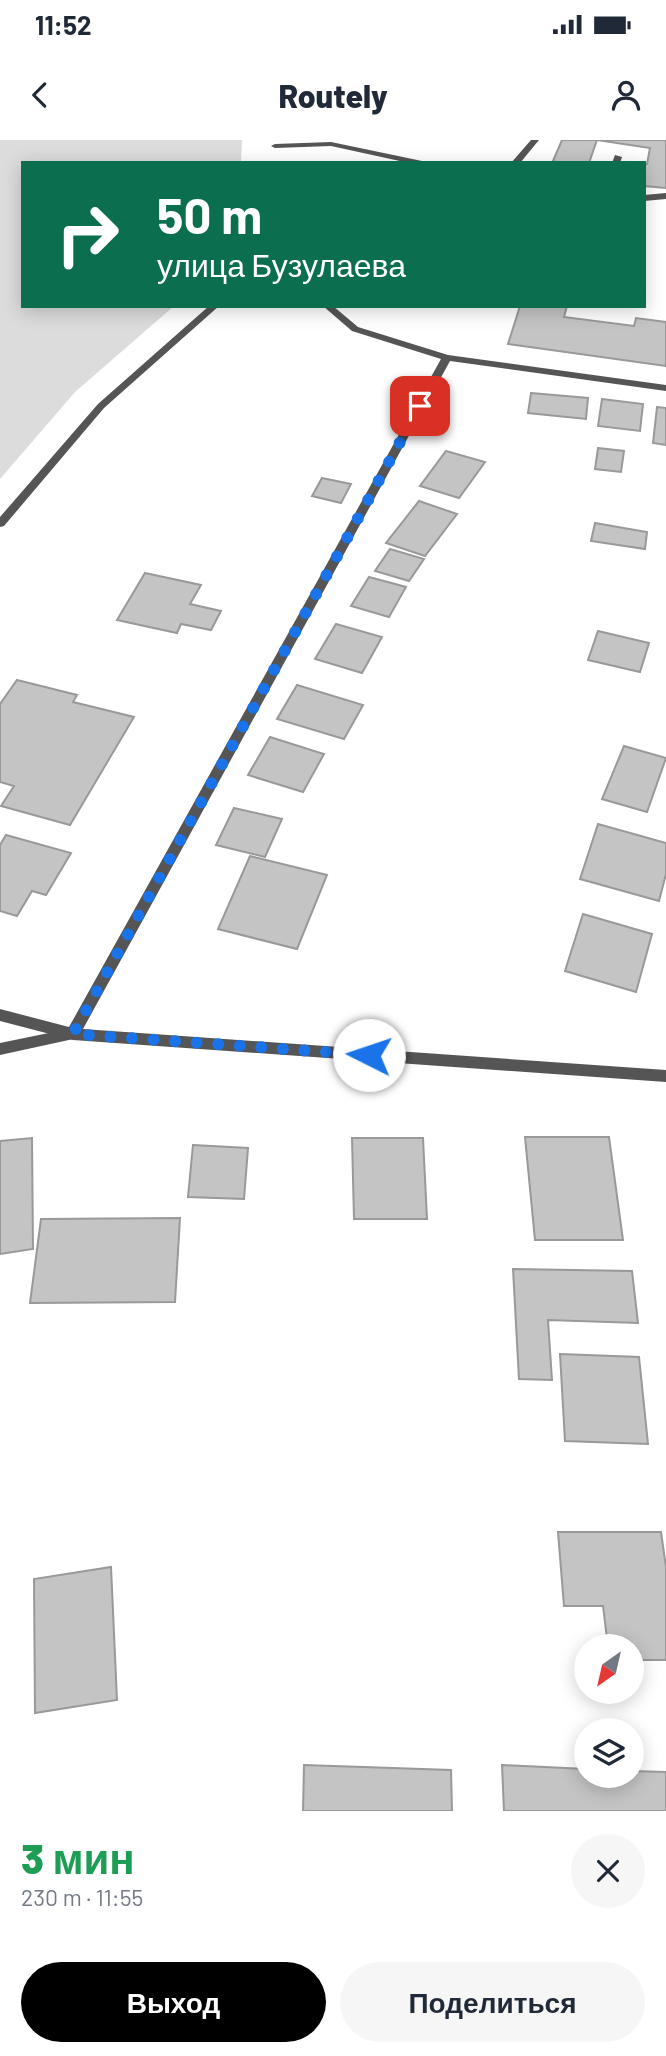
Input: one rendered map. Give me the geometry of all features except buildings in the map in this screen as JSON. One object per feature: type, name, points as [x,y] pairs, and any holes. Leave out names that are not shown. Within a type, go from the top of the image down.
[{"type":"street","points":[[517,161],[534,140]]},
{"type":"street","points":[[275,147],[331,144],[412,161]]},
{"type":"street","points":[[646,198],[666,195]]},
{"type":"street","points":[[0,524],[101,406],[213,308]]},
{"type":"street","points":[[329,308],[355,329],[447,358],[666,388]]},
{"type":"street","points":[[0,1049],[73,1034],[447,358]]},
{"type":"street","points":[[0,1015],[73,1034],[666,1076]]},
{"type":"shaded area","points":[[0,140],[242,140],[241,161],[21,161],[21,308],[172,308],[75,392],[0,479]]},
{"type":"route","points":[[369,1055],[73,1034],[420,406]]}]
